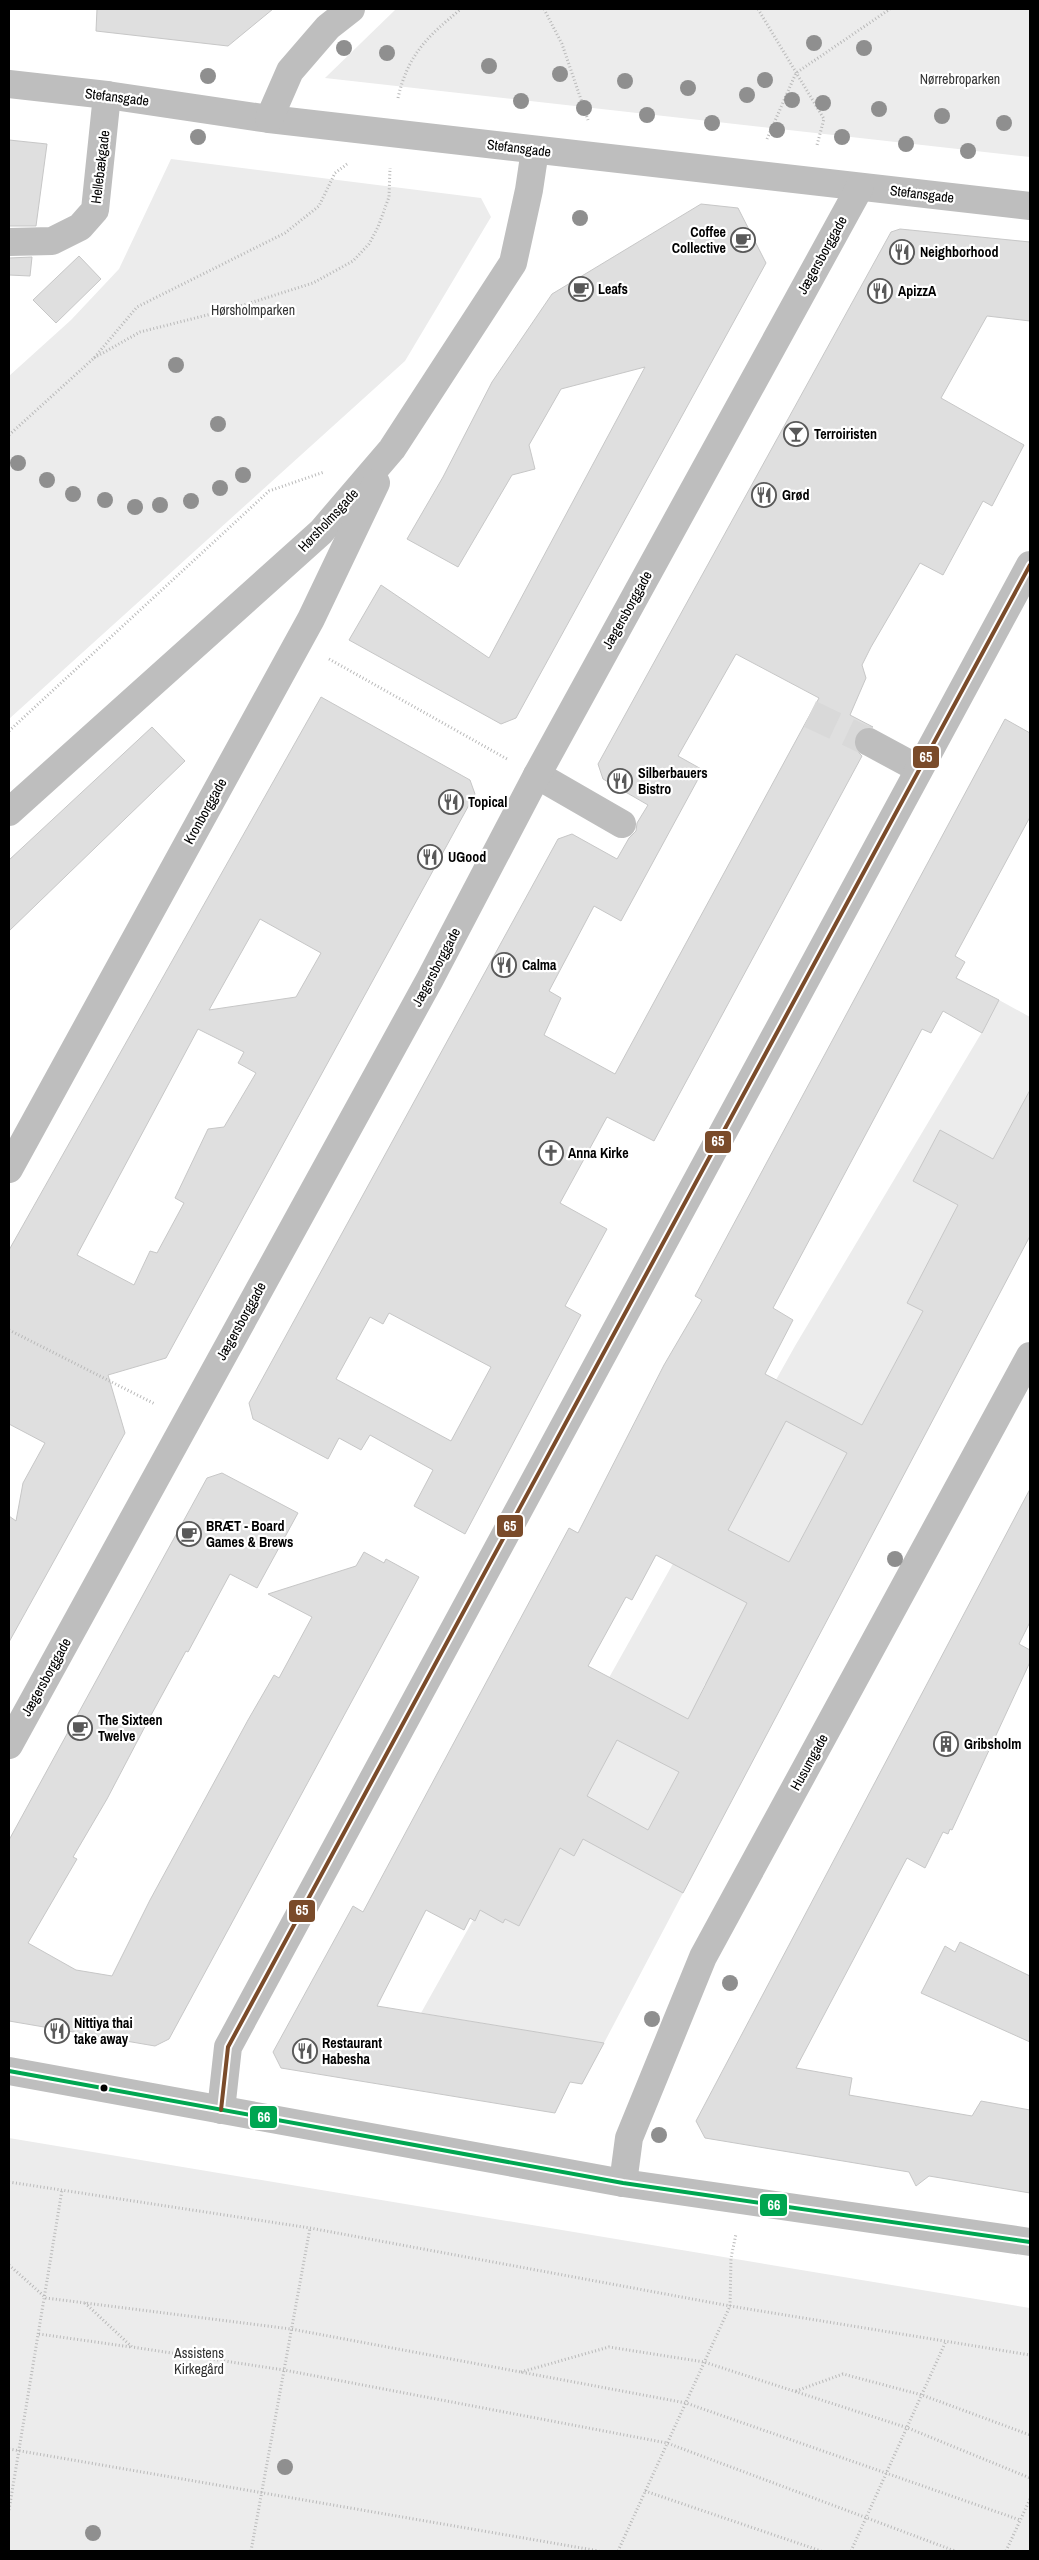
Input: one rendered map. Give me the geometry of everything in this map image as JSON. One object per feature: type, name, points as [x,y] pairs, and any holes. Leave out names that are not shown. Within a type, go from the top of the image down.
[{"type":"street","points":[[269,118],[290,71],[328,27],[351,9]]},
{"type":"street","name":"Stefansgade","points":[[9,84],[107,95],[390,133],[1030,206]]},
{"type":"street","name":"Hellebækgade","points":[[11,248],[52,241],[80,227],[95,210],[107,95]]},
{"type":"street","name":"Hørsholmsgade","points":[[9,812],[321,532],[392,449],[513,263],[529,190],[535,150]]},
{"type":"street","name":"Jægersborggade","points":[[9,1745],[430,979],[536,775],[860,187]]},
{"type":"street","name":"Kronborggade","points":[[9,1169],[311,619],[392,449]]},
{"type":"street","points":[[221,2110],[228,2047],[1030,565]]},
{"type":"street","points":[[869,742],[919,769]]},
{"type":"street","points":[[536,775],[622,824]]},
{"type":"street","name":"Husumgade","points":[[623,2183],[630,2138],[703,1957],[1030,1356]]},
{"type":"street","points":[[9,2071],[623,2183],[1030,2242]]},
{"type":"path","points":[[94,358],[140,332],[231,310],[312,283],[353,261],[368,244],[389,197],[390,133],[400,90],[417,49],[431,33],[461,9]]},
{"type":"path","points":[[544,9],[562,44],[600,157]]},
{"type":"path","points":[[758,9],[824,119],[809,181]]},
{"type":"path","points":[[752,174],[796,73],[890,9]]},
{"type":"path","points":[[9,435],[94,358],[137,308],[284,233],[319,206],[335,173],[390,133]]},
{"type":"path","points":[[9,731],[269,491],[326,472]]},
{"type":"path","points":[[298,642],[536,775]]},
{"type":"path","points":[[9,1330],[186,1420]]},
{"type":"path","points":[[9,2182],[310,2228],[730,2306],[1030,2355]]},
{"type":"path","points":[[9,2510],[46,2298],[62,2190]]},
{"type":"path","points":[[618,2551],[730,2306],[731,2258],[742,2200]]},
{"type":"path","points":[[251,2551],[310,2228]]},
{"type":"path","points":[[9,2265],[46,2298],[291,2329],[686,2403],[1020,2520]]},
{"type":"path","points":[[85,2303],[132,2347]]},
{"type":"path","points":[[39,2334],[284,2370],[667,2443],[955,2551]]},
{"type":"path","points":[[851,2551],[888,2473],[946,2341]]},
{"type":"path","points":[[519,2372],[609,2347],[704,2362],[908,2428],[1030,2478]]},
{"type":"path","points":[[795,2391],[843,2374],[922,2395],[1030,2435]]},
{"type":"path","points":[[9,2450],[599,2551]]},
{"type":"path","points":[[645,2491],[821,2551]]},
{"type":"path","points":[[1006,2551],[1030,2499]]},
{"type":"green space","name":"Nørrebroparken","points":[[396,9],[1030,9],[1030,157],[325,78]]},
{"type":"green space","name":"Hørsholmparken","points":[[171,159],[481,198],[491,217],[405,361],[9,719],[9,376],[71,320],[119,269]]},
{"type":"green space","points":[[999,1000],[1030,1017],[1030,1090],[988,1168],[937,1245],[931,1258],[943,1273],[781,1577],[733,1630],[727,1642],[713,1689],[705,1684],[699,1697],[709,1703],[710,1713],[630,1864],[683,1893],[604,2043],[421,2013],[795,1346],[982,1032]]},
{"type":"green space","name":"Assistens Kirkegård","points":[[9,2138],[1030,2308],[1030,2551],[9,2551]]},
{"type":"building","points":[[97,9],[273,9],[228,46],[96,31]]},
{"type":"building","points":[[9,140],[47,144],[36,226],[9,226]]},
{"type":"building","points":[[701,204],[738,208],[766,263],[516,718],[501,724],[349,640],[381,585],[489,658],[645,367],[561,389],[529,445],[535,469],[512,475],[458,567],[407,539],[443,477],[492,382],[552,294]]},
{"type":"building","points":[[900,229],[1030,242],[1030,321],[987,316],[941,398],[1024,445],[992,506],[983,501],[943,575],[920,563],[871,647],[862,665],[866,678],[850,715],[873,727],[861,728],[855,735],[853,743],[856,750],[862,756],[654,1141],[607,1117],[560,1203],[607,1229],[565,1306],[581,1315],[465,1534],[414,1506],[433,1470],[370,1435],[361,1450],[339,1438],[328,1459],[253,1419],[249,1403],[558,839],[572,834],[617,859],[629,838],[636,831],[637,823],[648,805],[603,779],[598,764],[891,232]],"holes":[[[736,654],[819,698],[615,1074],[544,1035],[561,998],[549,991],[594,906],[621,921],[703,770],[678,756]],[[389,1313],[491,1367],[451,1441],[336,1379],[370,1317],[383,1324]]]},
{"type":"building","points":[[79,256],[101,279],[56,323],[33,300]]},
{"type":"building","points":[[32,257],[30,276],[9,275],[9,258]]},
{"type":"building","points":[[321,697],[470,780],[475,794],[166,1358],[108,1375],[125,1433],[9,1642],[9,1516],[16,1521],[23,1483],[45,1443],[9,1424],[9,1250]],"holes":[[[260,919],[321,953],[296,997],[209,1010]],[[198,1029],[244,1052],[238,1063],[256,1073],[224,1127],[208,1129],[175,1198],[184,1203],[157,1253],[150,1251],[134,1285],[77,1255]]]},
{"type":"building","points":[[1005,719],[1030,733],[1030,817],[955,956],[965,962],[956,978],[999,1000],[982,1033],[943,1011],[931,1033],[922,1029],[773,1308],[793,1320],[765,1374],[862,1425],[923,1311],[907,1303],[958,1205],[913,1181],[940,1130],[993,1159],[1030,1090],[1030,1236],[683,1893],[583,1839],[574,1856],[560,1848],[519,1926],[505,1919],[503,1923],[480,1910],[475,1921],[470,1918],[464,1930],[426,1910],[377,2006],[604,2043],[582,2084],[570,2082],[555,2113],[281,2068],[273,2052],[353,1906],[363,1912],[569,1528],[578,1533],[664,1365],[702,1300],[695,1296]],"holes":[[[786,1421],[847,1453],[789,1562],[728,1530]],[[656,1555],[747,1603],[688,1719],[588,1666],[626,1597],[632,1600]],[[617,1740],[679,1772],[648,1830],[587,1796]]]},
{"type":"building","points":[[152,727],[185,761],[9,931],[9,860]]},
{"type":"building","points":[[222,1473],[298,1513],[257,1588],[230,1574],[188,1652],[186,1651],[107,1799],[73,1857],[77,1859],[28,1943],[76,1970],[112,1976],[150,1900],[248,1720],[274,1675],[279,1678],[312,1617],[268,1594],[356,1566],[364,1552],[384,1563],[386,1559],[419,1577],[169,2039],[155,2046],[9,2021],[9,1840],[207,1478]]},
{"type":"building","points":[[1030,1489],[1030,1622],[1019,1644],[1030,1650],[1030,1662],[952,1830],[950,1829],[948,1834],[943,1832],[925,1868],[907,1858],[796,2068],[852,2078],[849,2095],[972,2116],[981,2101],[1030,2110],[1030,2193],[929,2176],[916,2186],[909,2172],[705,2138],[696,2121]]},
{"type":"building","points":[[960,1942],[1030,1976],[1030,2042],[921,1993],[945,1946],[955,1952]]},
{"type":"tunnel","points":[[810,714],[869,742]]},
{"type":"transit line","name":"65","points":[[221,2110],[228,2047],[1030,565]]},
{"type":"transit line","name":"66","points":[[9,2071],[623,2183],[1030,2242]]},
{"type":"place","name":"Coffee Collective","points":[[743,240]]},
{"type":"place","name":"Neighborhood","points":[[902,252]]},
{"type":"place","name":"Leafs","points":[[581,289]]},
{"type":"place","name":"ApizzA","points":[[880,291]]},
{"type":"place","name":"Terroiristen","points":[[796,434]]},
{"type":"place","name":"Grød","points":[[764,495]]},
{"type":"place","name":"Silberbauers Bistro","points":[[620,781]]},
{"type":"place","name":"Topical","points":[[451,802]]},
{"type":"place","name":"UGood","points":[[430,857]]},
{"type":"place","name":"Calma","points":[[504,965]]},
{"type":"place","name":"Anna Kirke","points":[[551,1153]]},
{"type":"place","name":"BRÆT - Board Games & Brews","points":[[189,1534]]},
{"type":"place","name":"The Sixteen Twelve","points":[[80,1728]]},
{"type":"place","name":"Gribsholm","points":[[946,1744]]},
{"type":"place","name":"Nittiya thai take away","points":[[57,2031]]},
{"type":"place","name":"Restaurant Habesha","points":[[305,2051]]}]
